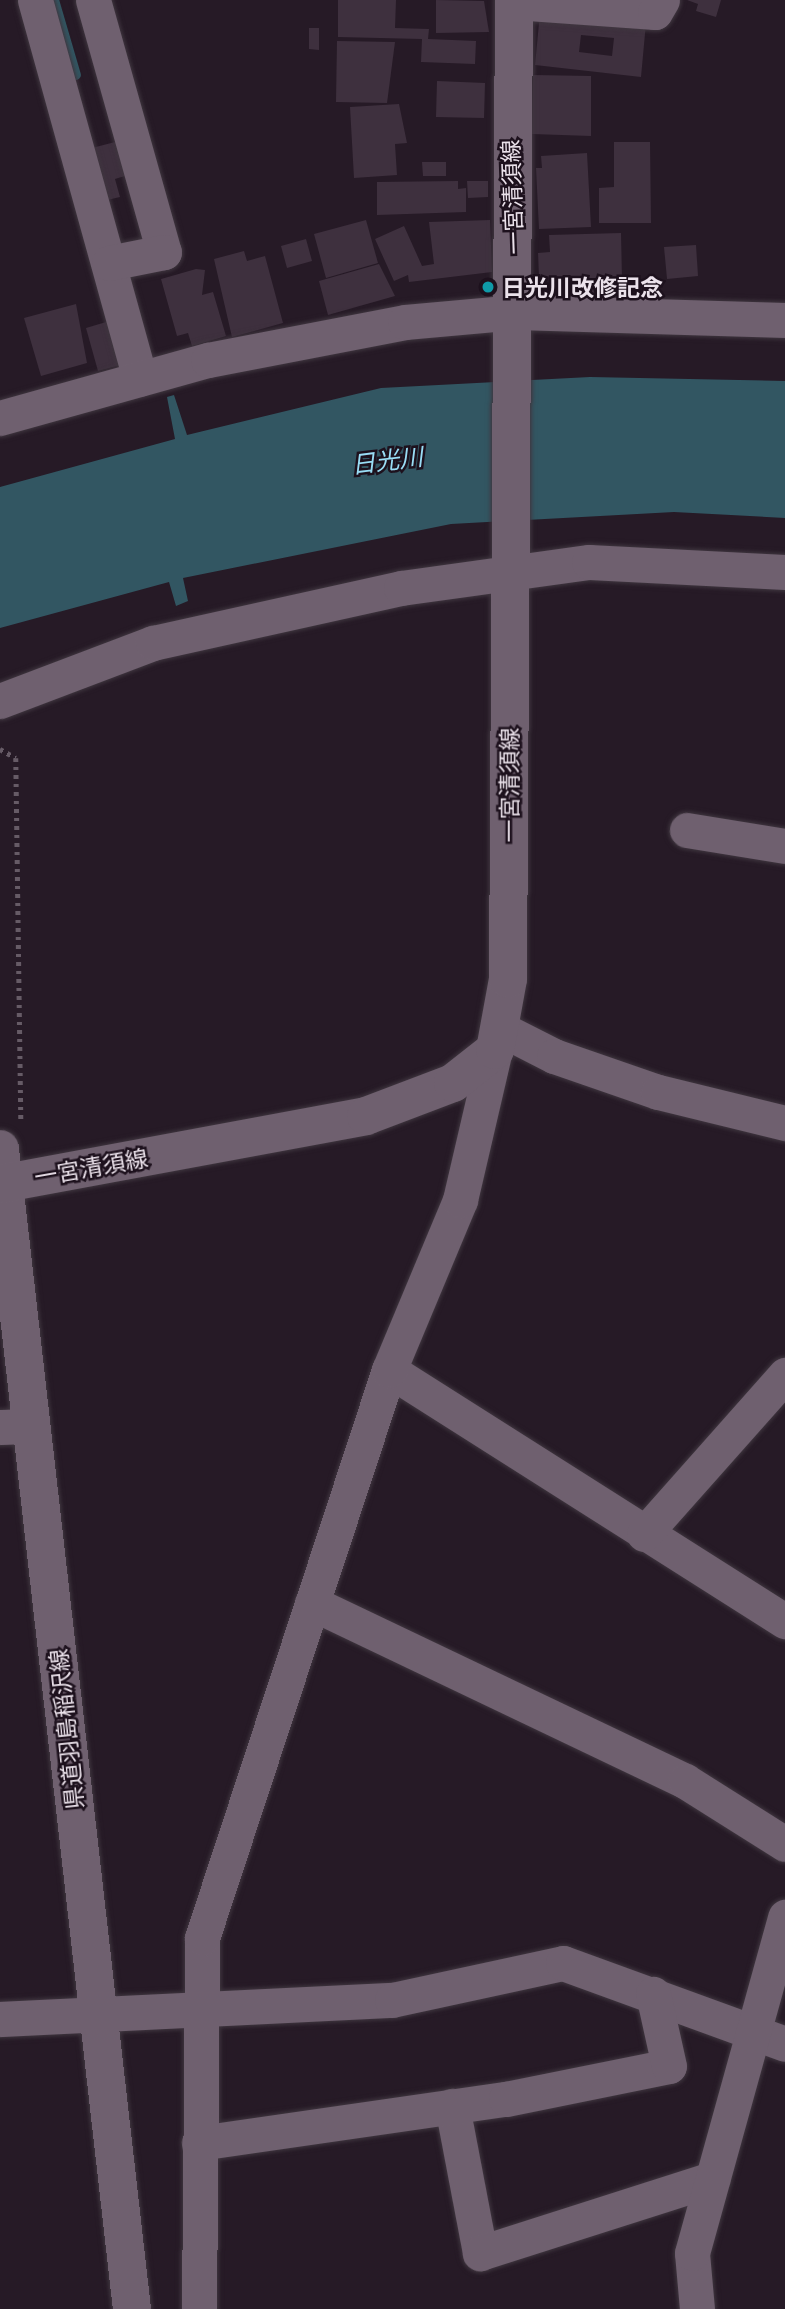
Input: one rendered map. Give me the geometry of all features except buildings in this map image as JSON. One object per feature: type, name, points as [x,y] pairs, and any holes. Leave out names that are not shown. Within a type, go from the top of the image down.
[{"type":"main road","name":"一宮清須線","points":[[8,1174],[366,1116],[453,1083],[497,1039],[509,979],[517,312],[509,98],[514,1]]},
{"type":"main road","name":"県道羽島稲沢線","points":[[8,1174],[16,1426],[99,2018],[132,2309]]},
{"type":"street","points":[[35,0],[140,379]]},
{"type":"street","points":[[93,0],[164,251],[108,263]]},
{"type":"street","points":[[514,1],[656,12],[662,0]]},
{"type":"street","points":[[0,418],[140,379],[405,322],[517,312],[785,320]]},
{"type":"street","points":[[0,701],[153,643],[401,587],[589,562],[785,572]]},
{"type":"street","points":[[687,830],[785,846]]},
{"type":"street","points":[[199,2309],[196,2014],[202,1938],[389,1370],[460,1200],[497,1039],[657,1091],[785,1123]]},
{"type":"street","points":[[389,1370],[785,1621]]},
{"type":"street","points":[[644,1534],[785,1375]]},
{"type":"street","points":[[312,1603],[685,1781],[785,1844]]},
{"type":"street","points":[[697,2309],[691,2252],[712,2179],[770,2036],[785,1917]]},
{"type":"street","points":[[0,2019],[196,2014],[392,2000],[563,1963],[770,2036]]},
{"type":"street","points":[[199,2143],[452,2106],[669,2066],[653,1994]]},
{"type":"street","points":[[452,2106],[480,2253],[712,2179]]},
{"type":"path","points":[[0,749],[16,758],[20,1108],[8,1174]]},
{"type":"water","name":"日光川","points":[[590,377],[785,381],[785,518],[674,512],[451,524],[183,578],[188,601],[176,606],[169,582],[0,628],[0,487],[175,439],[167,397],[174,395],[187,435],[381,388]]},
{"type":"waterway","points":[[54,0],[76,75]]},
{"type":"place","name":"日光川改修記念","points":[[488,287]]}]
